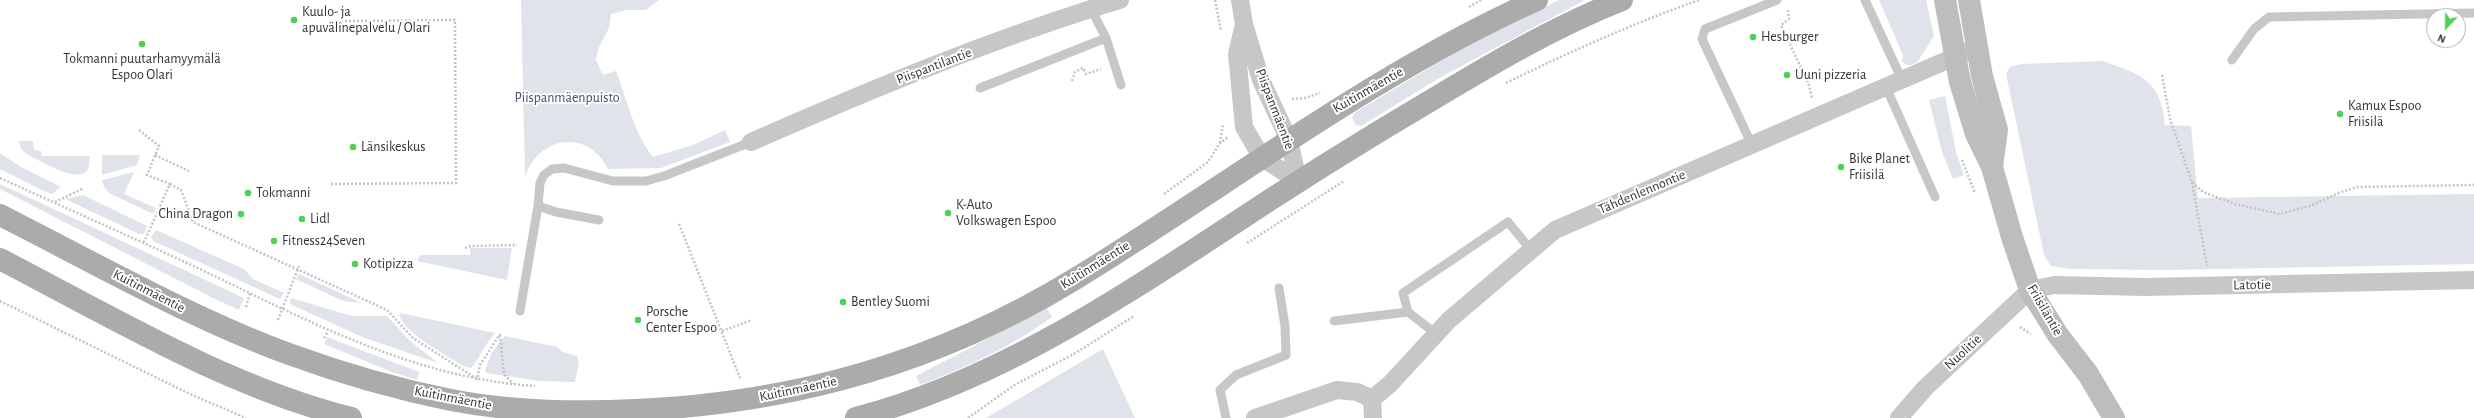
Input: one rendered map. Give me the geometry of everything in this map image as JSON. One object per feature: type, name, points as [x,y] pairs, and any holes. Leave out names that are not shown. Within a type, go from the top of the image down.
[{"type":"main road","name":"Kuitinmäentie","points":[[0,214],[194,313],[290,355],[342,372],[453,400],[560,416],[699,407],[780,395],[846,378],[927,353],[996,323],[1073,280],[1262,158],[1319,119],[1477,27],[1537,0]]},
{"type":"main road","points":[[856,418],[889,409],[978,375],[1042,343],[1117,300],[1298,180],[1496,61],[1622,0]]},
{"type":"main road","points":[[0,259],[207,366],[268,393],[351,418]]},
{"type":"street","name":"Piispantilantie","points":[[751,142],[873,88],[1091,9],[1120,0]]},
{"type":"street","name":"Piispanmäentie","points":[[1240,0],[1244,24],[1261,80],[1289,140],[1298,180]]},
{"type":"street","name":"Friisiläntie","points":[[1945,0],[1955,56],[1976,134],[1992,167],[2012,237],[2030,290],[2058,335],[2088,374],[2114,418]]},
{"type":"street","name":"Friisiläntie","points":[[1969,0],[1977,48],[1997,130],[1992,167]]},
{"type":"street","name":"Piispanmäentie","points":[[1244,24],[1237,54],[1244,127],[1262,158],[1298,180]]},
{"type":"street","name":"Tähdenlennontie","points":[[1372,399],[1390,384],[1435,333],[1555,230],[1955,56],[1977,48]]},
{"type":"street","name":"Latotie","points":[[2030,290],[2054,285],[2146,287],[2474,280]]},
{"type":"street","name":"Nuolitie","points":[[1899,418],[1925,388],[2030,290]]},
{"type":"street","points":[[1255,418],[1337,390],[1357,392],[1372,399],[1373,418]]},
{"type":"lane","points":[[1752,145],[1702,39],[1705,29],[1777,0]]},
{"type":"lane","points":[[1865,0],[1935,197]]},
{"type":"lane","points":[[1091,9],[1106,38],[1121,85]]},
{"type":"lane","points":[[2232,60],[2254,30],[2269,17],[2474,13]]},
{"type":"lane","points":[[980,88],[1106,38]]},
{"type":"lane","points":[[520,312],[538,206],[540,183],[544,175],[552,169],[564,168],[613,181],[646,181],[664,176],[751,142]]},
{"type":"lane","points":[[538,206],[556,212],[599,220]]},
{"type":"lane","points":[[1435,333],[1408,312],[1403,293],[1508,222],[1531,250]]},
{"type":"lane","points":[[1226,418],[1220,390],[1236,374],[1286,356],[1285,326],[1279,288]]},
{"type":"lane","points":[[1334,321],[1408,312]]},
{"type":"path","points":[[1505,84],[1574,50],[1641,21],[1698,0]]},
{"type":"path","points":[[1787,6],[1789,19],[1781,25],[1810,85],[1816,117]]},
{"type":"path","points":[[331,184],[456,183],[456,20],[340,21]]},
{"type":"path","points":[[1072,81],[1075,72],[1083,68],[1086,74]]},
{"type":"path","points":[[2162,75],[2170,119],[2192,182],[2207,268]]},
{"type":"path","points":[[1273,108],[1285,99],[1311,97]]},
{"type":"path","points":[[1160,198],[1208,162],[1220,143],[1244,127]]},
{"type":"path","points":[[139,130],[159,146],[146,175],[181,190],[192,222],[298,268],[387,310],[413,338],[477,379]]},
{"type":"path","points":[[155,155],[189,171]]},
{"type":"path","points":[[0,178],[144,242],[328,331],[426,368],[477,379],[514,385],[537,386]]},
{"type":"path","points":[[1241,247],[1348,179]]},
{"type":"path","points":[[2192,182],[2203,192],[2222,199],[2280,214],[2310,206],[2357,187],[2474,185]]},
{"type":"path","points":[[144,242],[170,184]]},
{"type":"path","points":[[55,202],[84,188]]},
{"type":"path","points":[[679,224],[740,378]]},
{"type":"path","points":[[465,248],[471,246],[519,245]]},
{"type":"path","points":[[397,266],[405,270]]},
{"type":"path","points":[[278,320],[298,268]]},
{"type":"path","points":[[246,307],[250,293]]},
{"type":"path","points":[[0,301],[143,372],[240,417],[246,418]]},
{"type":"path","points":[[968,418],[1016,384],[1074,354],[1141,312]]},
{"type":"path","points":[[722,331],[752,320]]},
{"type":"path","points":[[324,338],[328,331]]},
{"type":"path","points":[[477,379],[480,365],[500,334],[504,374],[514,385]]},
{"type":"path","points":[[733,379],[748,377]]},
{"type":"green space","name":"Piispanmäenpuisto","points":[[521,0],[659,0],[646,10],[626,10],[611,14],[609,28],[598,49],[596,60],[603,75],[616,71],[636,127],[646,148],[653,157],[693,145],[725,130],[730,142],[661,168],[608,169],[599,156],[588,147],[576,143],[564,142],[552,146],[541,153],[531,163],[525,177]]},
{"type":"green space","points":[[1559,0],[1585,0],[1441,77],[1361,126],[1356,125],[1352,118],[1354,113],[1459,50]]},
{"type":"green space","points":[[1879,0],[1926,0],[1934,36],[1918,61],[1912,65],[1906,65],[1902,61],[1903,55]]},
{"type":"green space","points":[[2103,61],[2129,71],[2147,81],[2159,98],[2163,110],[2165,125],[2191,126],[2198,198],[2474,194],[2474,264],[2167,270],[2070,269],[2051,266],[2044,255],[2006,74],[2010,67],[2021,64]]},
{"type":"green space","points":[[1945,96],[1956,152],[1964,175],[1953,179],[1942,152],[1929,100]]},
{"type":"green space","points":[[19,141],[33,141],[34,150],[41,151],[42,156],[90,156],[88,169],[82,174],[75,174],[57,169],[27,154],[21,149]]},
{"type":"green space","points":[[0,153],[21,167],[61,187],[52,194],[0,169]]},
{"type":"green space","points":[[102,155],[140,155],[137,165],[102,175]]},
{"type":"green space","points":[[134,172],[124,194],[156,208],[153,214],[109,193],[104,187],[102,180]]},
{"type":"green space","points":[[0,184],[244,298],[239,310],[0,189]]},
{"type":"green space","points":[[83,195],[147,226],[144,234],[139,234],[65,199]]},
{"type":"green space","points":[[156,230],[244,269],[253,279],[284,293],[280,299],[153,241],[151,237]]},
{"type":"green space","points":[[470,248],[512,248],[507,280],[417,261],[420,255],[470,255]]},
{"type":"green space","points":[[299,274],[362,303],[343,301],[296,279]]},
{"type":"green space","points":[[291,298],[352,316],[387,316],[409,340],[438,363],[362,337],[290,304]]},
{"type":"green space","points":[[1047,308],[1052,317],[1021,338],[988,356],[920,385],[916,376]]},
{"type":"green space","points":[[401,313],[495,333],[471,368],[465,367],[418,337],[403,322],[399,314]]},
{"type":"green space","points":[[505,336],[557,347],[563,352],[577,356],[579,363],[575,382],[540,381],[486,373],[485,370],[492,352]]},
{"type":"green space","points":[[327,337],[419,372],[417,380],[392,372],[324,344]]},
{"type":"green space","points":[[1103,349],[1135,418],[986,418]]},
{"type":"place","name":"Kuulo- ja apuvälinepalvelu / Olari","points":[[294,20]]},
{"type":"place","name":"Hesburger","points":[[1753,37]]},
{"type":"place","name":"Tokmanni puutarhamyymälä Espoo Olari","points":[[142,44]]},
{"type":"place","name":"Uuni pizzeria","points":[[1787,75]]},
{"type":"place","name":"Kamux Espoo Friisilä","points":[[2340,114]]},
{"type":"place","name":"Länsikeskus","points":[[353,147]]},
{"type":"place","name":"Bike Planet Friisilä","points":[[1841,167]]},
{"type":"place","name":"Tokmanni","points":[[248,193]]},
{"type":"place","name":"K-Auto Volkswagen Espoo","points":[[948,213]]},
{"type":"place","name":"China Dragon","points":[[241,214]]},
{"type":"place","name":"Lidl","points":[[302,219]]},
{"type":"place","name":"Fitness24Seven","points":[[274,241]]},
{"type":"place","name":"Kotipizza","points":[[355,264]]},
{"type":"place","name":"Bentley Suomi","points":[[843,302]]},
{"type":"place","name":"Porsche Center Espoo","points":[[638,320]]}]
